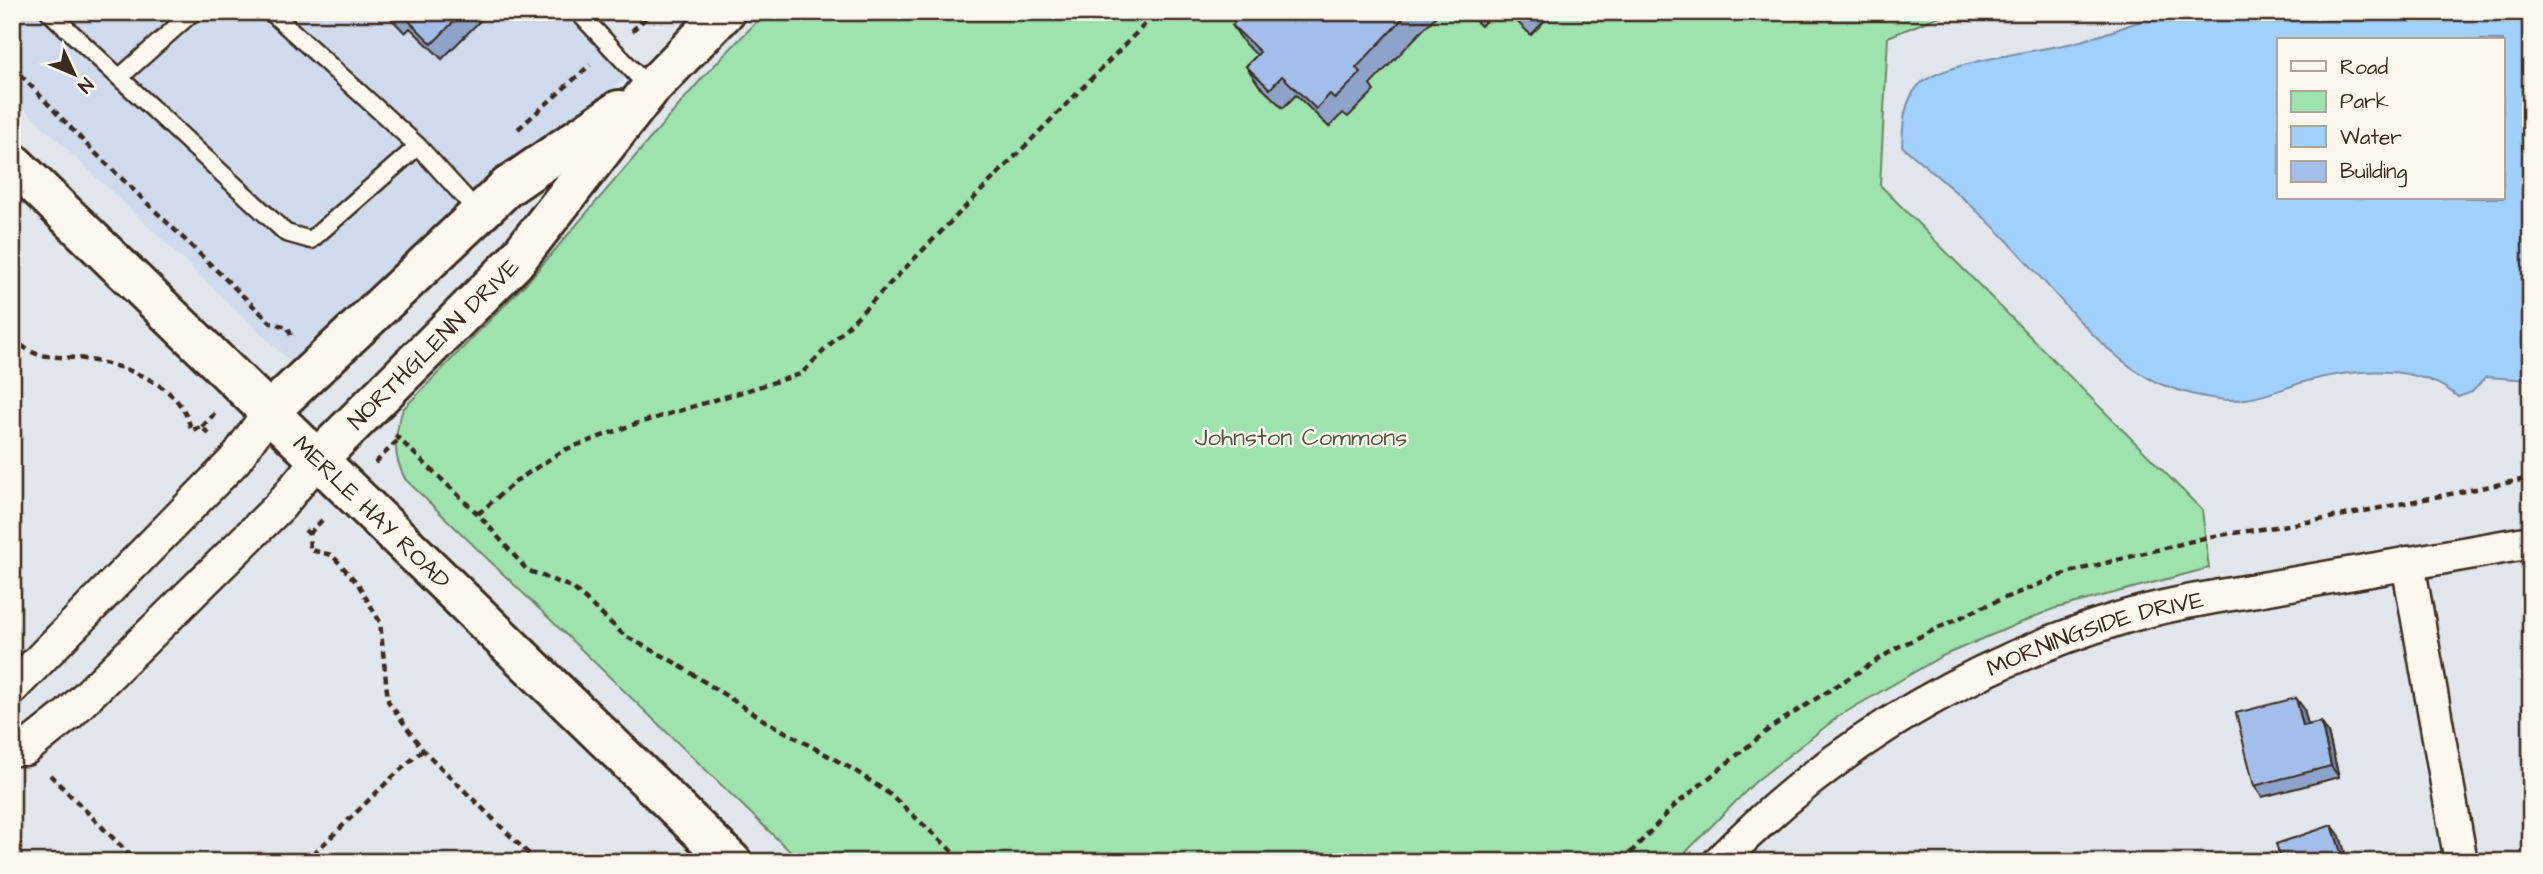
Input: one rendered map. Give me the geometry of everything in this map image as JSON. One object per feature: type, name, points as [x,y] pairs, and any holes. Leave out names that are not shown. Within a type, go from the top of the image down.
[{"type":"street","name":"NORTHGLENN DRIVE","points":[[19,749],[69,714],[280,506],[318,459],[514,263],[650,89],[725,12]]},
{"type":"street","name":"NORTHGLENN DRIVE","points":[[12,688],[235,460],[269,412],[479,213],[507,187],[650,89]]},
{"type":"street","name":"MERLE HAY ROAD","points":[[12,162],[733,862]]},
{"type":"street","name":"MORNINGSIDE DRIVE","points":[[1719,862],[1791,794],[1866,736],[1945,689],[2033,648],[2145,612],[2531,542]]},
{"type":"street","points":[[2408,563],[2461,862]]},
{"type":"lane","points":[[49,12],[286,233],[311,240],[418,146]]},
{"type":"lane","points":[[120,77],[193,12]]},
{"type":"lane","points":[[271,12],[418,146],[479,213]]},
{"type":"lane","points":[[578,12],[650,89]]},
{"type":"path","points":[[478,514],[516,481],[564,450],[632,425],[802,374],[1157,12]]},
{"type":"path","points":[[12,66],[107,164],[271,323],[288,327],[290,335]]},
{"type":"path","points":[[12,338],[31,352],[86,359],[152,379],[177,401],[189,419],[191,430],[202,427],[235,460]]},
{"type":"path","points":[[399,439],[478,514],[527,570],[573,588],[625,636],[669,659],[762,719],[853,770],[891,795],[964,862]]},
{"type":"path","points":[[280,506],[309,534],[310,550],[332,555],[358,584],[380,622],[388,701],[423,750],[537,862]]},
{"type":"path","points":[[19,749],[137,862]]},
{"type":"path","points":[[304,862],[423,750]]},
{"type":"shaded area","points":[[12,12],[576,12],[633,72],[511,168],[296,367],[12,97]]},
{"type":"green space","name":"Johnston Commons","points":[[766,12],[1950,12],[1888,37],[1880,185],[2202,510],[2209,568],[2053,609],[1942,656],[1839,716],[1756,781],[1676,862],[801,862],[405,479],[396,453],[403,409],[530,279],[704,76]]},
{"type":"water","points":[[2163,12],[2531,12],[2531,380],[2486,377],[2472,392],[2458,397],[2425,378],[2366,372],[2307,381],[2262,396],[2225,400],[2183,392],[2163,385],[2122,361],[2084,325],[1989,223],[1902,146],[1909,100],[1918,86],[1930,77],[1969,63],[2077,42]]},
{"type":"building","points":[[389,12],[400,12],[395,18]]},
{"type":"building","points":[[400,12],[463,12],[432,44]]},
{"type":"building","points":[[1245,12],[1409,12],[1356,68],[1361,73],[1335,99],[1330,94],[1316,109],[1282,76],[1270,89],[1246,66],[1260,52],[1232,25]]},
{"type":"building","points":[[2296,698],[2303,726],[2321,722],[2331,766],[2254,786],[2236,713]]},
{"type":"building","points":[[2332,825],[2344,862],[2282,862],[2276,844]]}]
